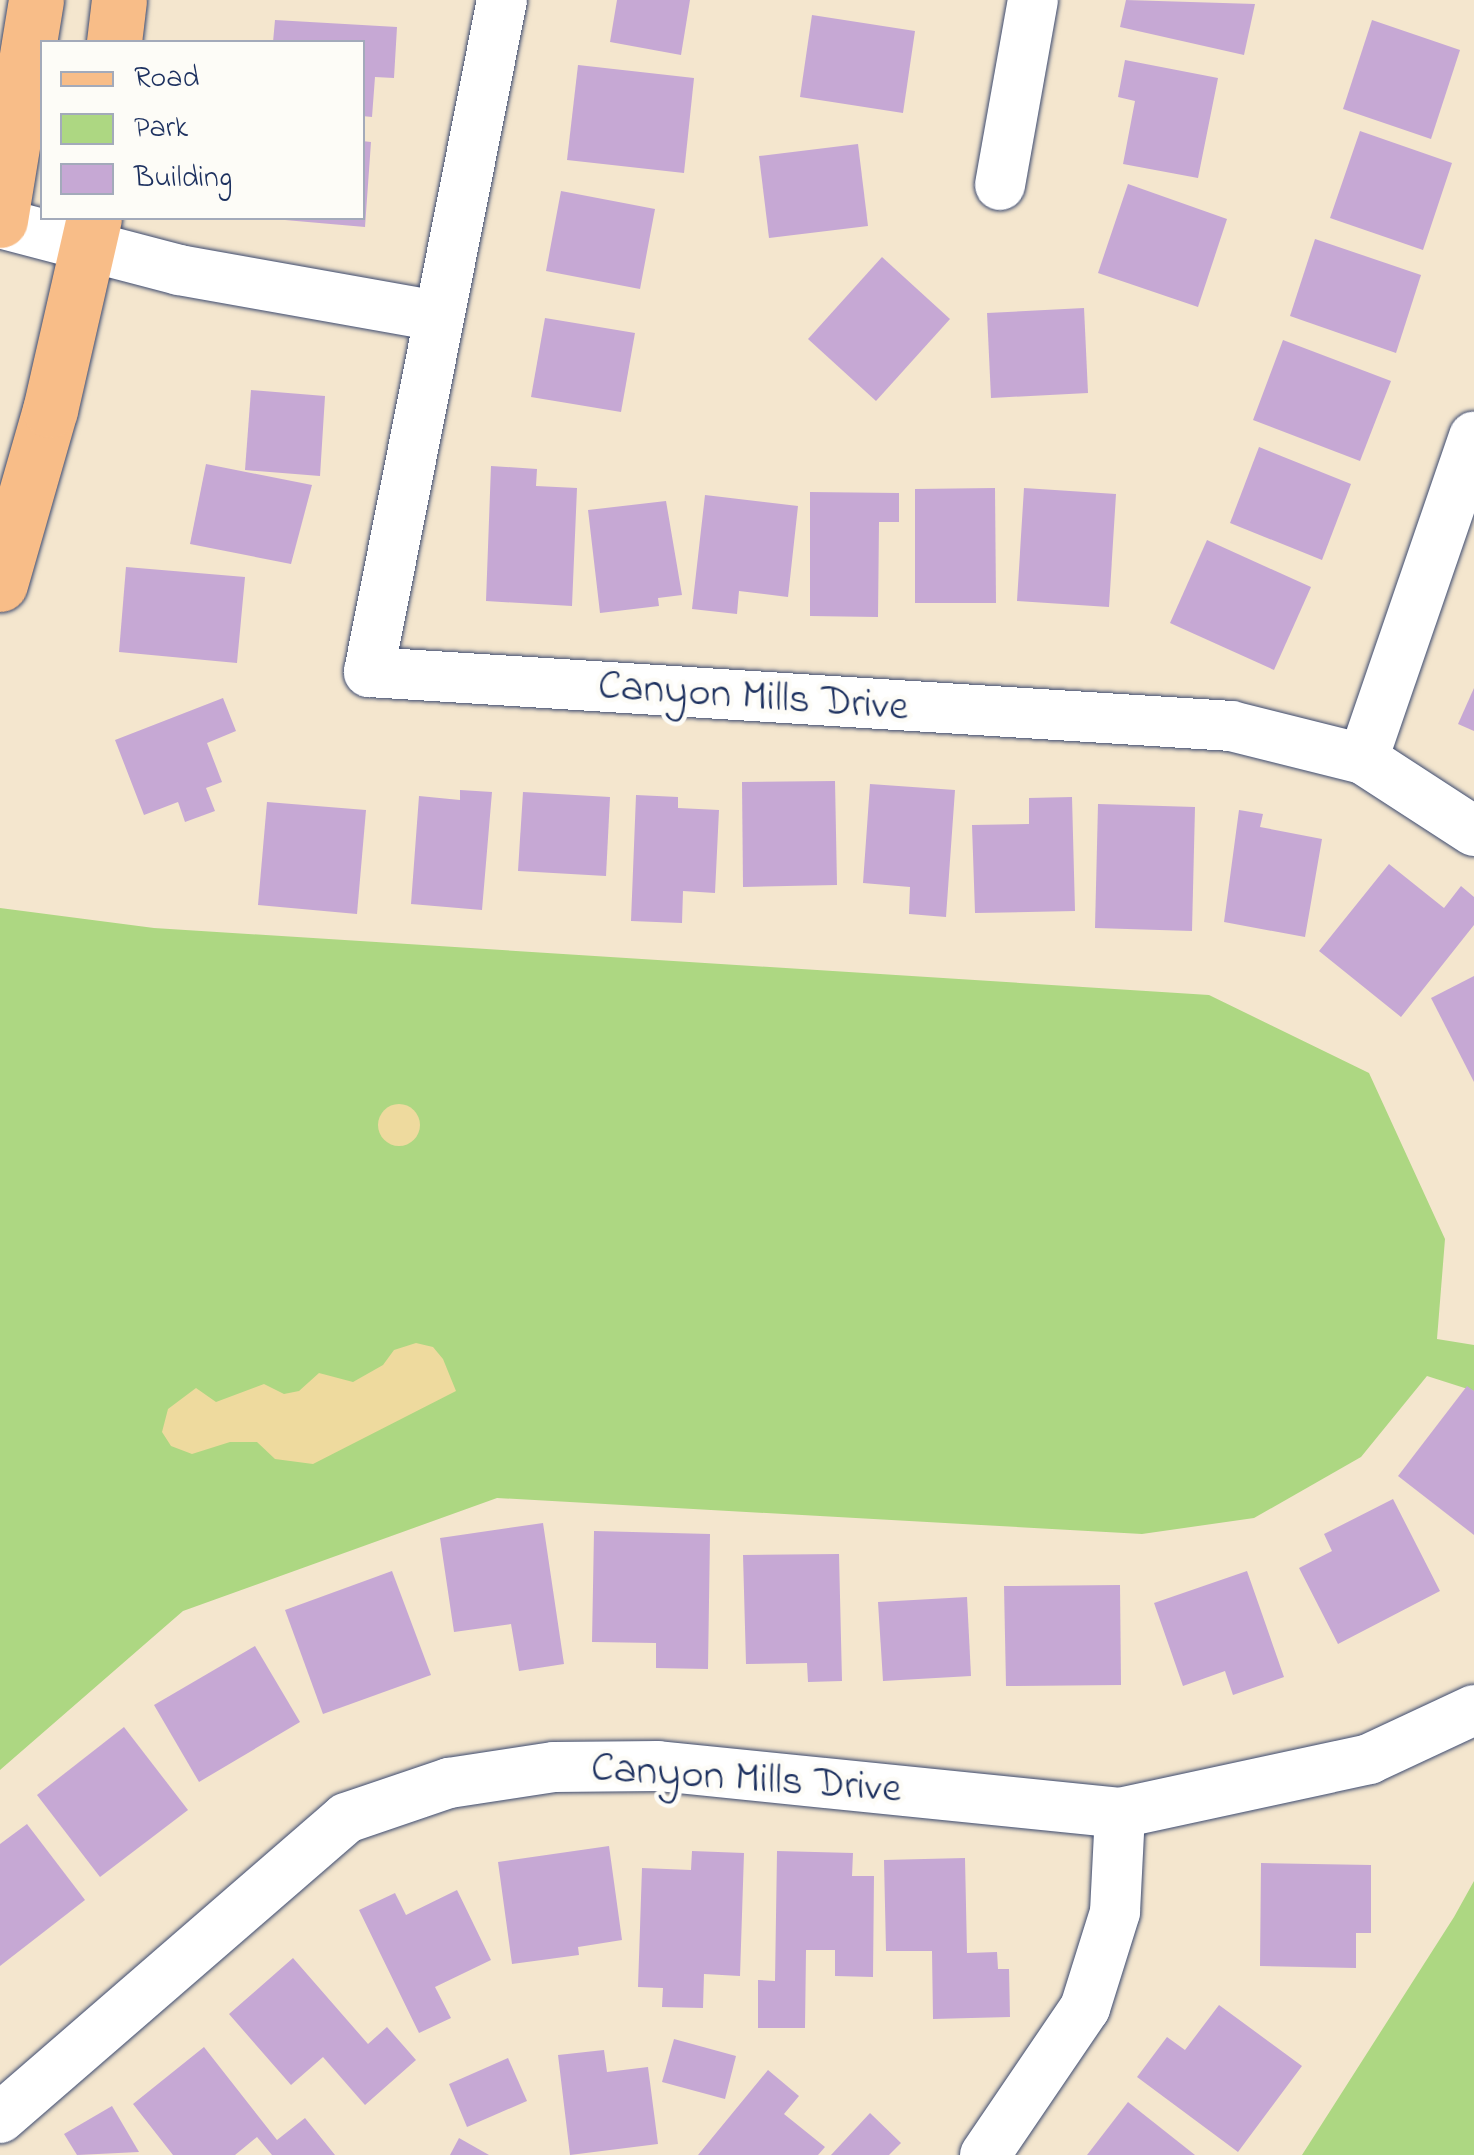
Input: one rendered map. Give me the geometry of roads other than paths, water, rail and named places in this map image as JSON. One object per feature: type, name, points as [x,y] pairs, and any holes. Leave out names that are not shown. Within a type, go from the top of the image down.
[{"type":"main road","points":[[0,222],[36,0]]},
{"type":"main road","points":[[114,40],[118,0]]},
{"type":"main road","points":[[0,584],[93,232]]},
{"type":"street","points":[[0,222],[93,232],[179,270],[436,316],[502,0]]},
{"type":"street","points":[[1000,185],[1033,0]]},
{"type":"street","name":"Canyon Mills Drive","points":[[436,316],[369,672],[1230,726],[1363,759],[1474,831]]},
{"type":"street","points":[[1363,759],[1474,437]]},
{"type":"street","name":"Canyon Mills Drive","points":[[0,2118],[346,1818],[449,1783],[554,1767],[658,1766],[1120,1813],[1369,1759],[1474,1710]]},
{"type":"street","points":[[985,2155],[1086,2008],[1115,1912],[1120,1813]]}]
